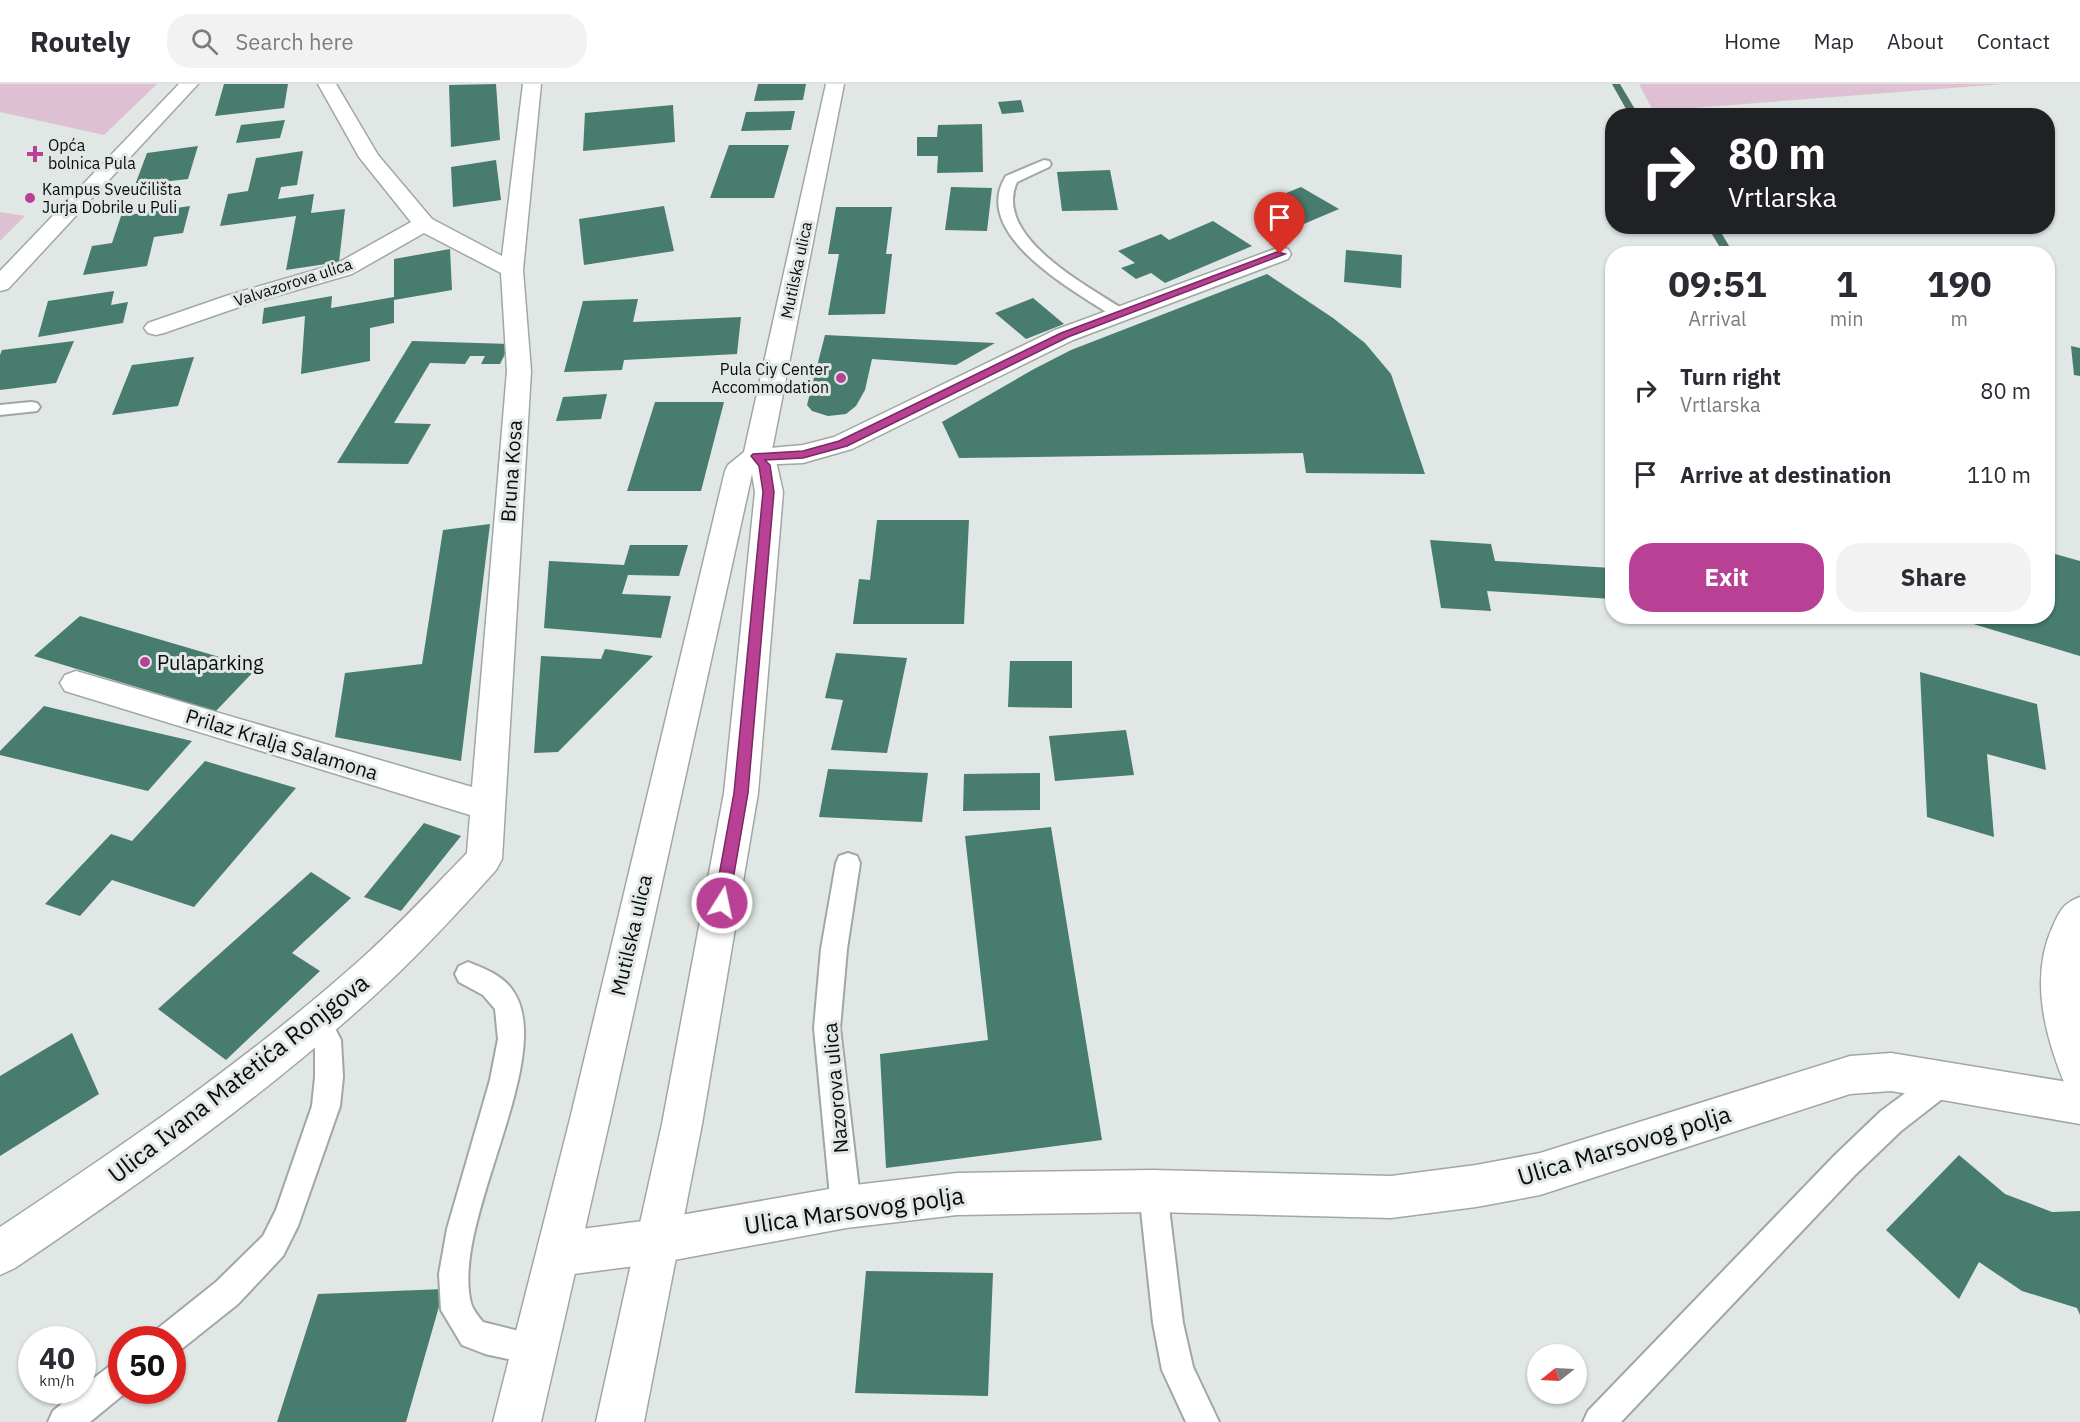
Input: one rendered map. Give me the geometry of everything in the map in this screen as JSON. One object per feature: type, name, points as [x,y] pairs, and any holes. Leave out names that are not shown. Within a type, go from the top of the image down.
[{"type":"street","points":[[0,284],[189,84]]},
{"type":"street","points":[[327,84],[369,157],[424,224],[512,270]]},
{"type":"street","name":"Bruna Kosa","points":[[484,859],[519,371],[512,270],[532,84]]},
{"type":"street","name":"Mutilska ulica","points":[[517,1422],[558,1254],[738,471],[757,456],[835,84]]},
{"type":"street","name":"Valvazorova ulica","points":[[156,328],[234,301],[344,269],[424,224]]},
{"type":"street","points":[[757,456],[803,454],[843,443],[1064,335],[1280,254]]},
{"type":"street","points":[[620,1422],[682,1124],[741,793],[769,492],[764,465],[757,456]]},
{"type":"street","name":"Prilaz Kralja Salamona","points":[[76,683],[488,806]]},
{"type":"street","name":"Ulica Ivana Matetića Ronjgova","points":[[0,1252],[116,1176],[317,1020],[376,969],[484,859]]},
{"type":"street","points":[[2080,913],[2072,922],[2061,963],[2061,1004],[2072,1051],[2080,1073]]},
{"type":"street","name":"Ulica Marsovog polja","points":[[558,1254],[658,1241],[846,1207],[957,1194],[1153,1191],[1391,1197],[1455,1189],[1540,1174],[1850,1075],[1891,1072],[2080,1104]]},
{"type":"lane","points":[[1044,164],[1011,180],[1005,192],[1005,209],[1015,234],[1054,270],[1120,314]]},
{"type":"lane","points":[[0,410],[31,407]]},
{"type":"lane","name":"Nazorova ulica","points":[[846,1207],[826,1028],[834,950],[848,862]]},
{"type":"lane","points":[[468,974],[484,980],[499,993],[509,1010],[510,1055],[468,1200],[456,1253],[454,1292],[458,1318],[473,1334],[535,1349]]},
{"type":"lane","points":[[186,1326],[227,1293],[273,1246],[288,1216],[326,1106],[329,1077],[328,1040],[317,1020]]},
{"type":"lane","points":[[1599,1422],[1845,1164],[1891,1121],[1945,1080]]},
{"type":"lane","points":[[1153,1191],[1168,1323],[1178,1370],[1203,1422]]},
{"type":"lane","points":[[64,1422],[108,1387]]},
{"type":"shaded area","points":[[0,84],[157,84],[104,135],[0,112]]},
{"type":"shaded area","points":[[1639,84],[2003,84],[1692,108],[1651,108]]},
{"type":"shaded area","points":[[0,212],[25,216],[0,241]]},
{"type":"building","points":[[224,84],[288,84],[284,108],[215,116]]},
{"type":"building","points":[[496,84],[500,140],[451,147],[449,85]]},
{"type":"building","points":[[758,84],[806,84],[803,100],[754,101]]},
{"type":"building","points":[[1021,100],[1024,112],[1002,114],[998,102]]},
{"type":"building","points":[[673,105],[675,142],[583,151],[585,113]]},
{"type":"building","points":[[795,111],[791,130],[741,131],[746,112]]},
{"type":"building","points":[[285,120],[280,138],[236,143],[241,125]]},
{"type":"building","points":[[982,124],[983,172],[937,173],[938,156],[917,156],[917,137],[937,137],[938,125]]},
{"type":"building","points":[[729,145],[789,145],[774,198],[710,198]]},
{"type":"building","points":[[198,146],[188,179],[135,185],[147,153]]},
{"type":"building","points":[[303,151],[297,185],[281,187],[278,199],[314,194],[311,213],[345,209],[339,262],[286,270],[296,216],[220,226],[228,194],[248,191],[256,158]]},
{"type":"building","points":[[496,160],[501,200],[453,207],[451,167]]},
{"type":"building","points":[[1110,170],[1118,210],[1062,211],[1057,172]]},
{"type":"building","points":[[951,187],[992,188],[987,231],[945,230]]},
{"type":"building","points":[[1301,187],[1339,209],[1299,226],[1261,203]]},
{"type":"building","points":[[190,206],[183,233],[154,237],[147,266],[83,275],[92,246],[112,243],[121,216]]},
{"type":"building","points":[[664,206],[674,251],[584,265],[579,219]]},
{"type":"building","points":[[836,207],[892,207],[886,254],[892,254],[885,314],[828,315],[839,254],[828,254]]},
{"type":"building","points":[[1213,221],[1252,246],[1165,283],[1151,273],[1136,279],[1121,268],[1135,263],[1118,251],[1161,234],[1169,240]]},
{"type":"building","points":[[450,249],[452,290],[394,300],[394,323],[370,328],[370,361],[301,374],[305,316],[262,324],[264,308],[332,296],[331,308],[394,297],[394,259]]},
{"type":"building","points":[[1346,250],[1402,255],[1401,288],[1344,282]]},
{"type":"building","points":[[1267,274],[1333,318],[1365,343],[1391,374],[1425,474],[1306,473],[1303,453],[959,458],[942,422],[1071,350]]},
{"type":"building","points":[[114,291],[111,305],[128,302],[123,323],[38,337],[48,301]]},
{"type":"building","points":[[1033,298],[1064,324],[1026,339],[995,313]]},
{"type":"building","points":[[638,299],[633,322],[741,317],[737,354],[624,360],[622,370],[564,372],[583,301]]},
{"type":"building","name":"Pula Ciy Center Accommodation","points":[[825,335],[995,343],[956,365],[872,359],[865,390],[856,406],[846,414],[828,416],[812,411],[807,405]]},
{"type":"building","points":[[74,341],[56,383],[0,390],[2,350]]},
{"type":"building","points":[[412,341],[510,344],[500,364],[481,364],[485,356],[470,356],[465,364],[430,363],[394,423],[431,424],[408,464],[337,463]]},
{"type":"building","points":[[2071,346],[2080,348],[2080,376],[2074,375]]},
{"type":"building","points":[[194,357],[178,406],[112,415],[132,365]]},
{"type":"building","points":[[607,394],[601,419],[556,421],[563,397]]},
{"type":"building","points":[[655,402],[724,402],[701,491],[627,491]]},
{"type":"building","points":[[877,520],[969,520],[964,624],[853,624],[859,579],[870,580]]},
{"type":"building","points":[[490,524],[461,761],[335,737],[345,673],[422,664],[443,530]]},
{"type":"building","points":[[1430,540],[1491,544],[1495,561],[1605,568],[1605,599],[1487,591],[1491,611],[1441,608]]},
{"type":"building","points":[[630,545],[688,545],[679,576],[628,575],[622,594],[671,596],[661,638],[544,628],[549,561],[624,565]]},
{"type":"building","points":[[2055,554],[2080,561],[2080,656],[1973,624],[2055,624]]},
{"type":"building","name":"Pulaparking","points":[[80,616],[257,668],[216,711],[34,656]]},
{"type":"building","points":[[605,649],[653,656],[558,752],[534,753],[541,656],[601,659]]},
{"type":"building","points":[[836,653],[907,658],[887,753],[831,750],[843,700],[825,698]]},
{"type":"building","points":[[1010,661],[1072,661],[1072,708],[1008,707]]},
{"type":"building","points":[[1920,672],[2037,704],[2046,770],[1987,754],[1994,837],[1927,817]]},
{"type":"building","points":[[44,706],[192,741],[148,791],[0,755],[0,751]]},
{"type":"building","points":[[1126,730],[1134,775],[1055,781],[1049,736]]},
{"type":"building","points":[[205,761],[296,788],[194,907],[112,880],[80,916],[45,904],[111,834],[132,841]]},
{"type":"building","points":[[828,769],[928,773],[922,822],[819,817]]},
{"type":"building","points":[[1040,773],[1040,810],[963,811],[964,774]]},
{"type":"building","points":[[424,823],[461,836],[401,911],[364,897]]},
{"type":"building","points":[[1051,827],[1102,1140],[886,1168],[880,1054],[988,1040],[965,836]]},
{"type":"building","points":[[311,872],[351,898],[292,953],[320,971],[226,1060],[158,1009]]},
{"type":"building","points":[[72,1033],[99,1094],[0,1156],[0,1076]]},
{"type":"building","points":[[1959,1155],[2005,1194],[2052,1212],[2080,1211],[2080,1315],[2077,1308],[2022,1291],[1979,1262],[1959,1299],[1886,1230]]},
{"type":"building","points":[[866,1271],[993,1273],[988,1396],[855,1393]]},
{"type":"building","points":[[444,1289],[406,1422],[277,1422],[318,1294]]},
{"type":"waterway","points":[[1616,84],[1630,108]]},
{"type":"waterway","points":[[1717,234],[1724,246]]},
{"type":"place","name":"Opća bolnica Pula","points":[[35,154]]},
{"type":"place","name":"Kampus Sveučilišta Jurja Dobrile u Puli","points":[[30,198]]},
{"type":"place","name":"Pula Ciy Center Accommodation","points":[[841,378]]},
{"type":"place","name":"Pulaparking","points":[[145,662]]},
{"type":"route","points":[[722,903],[741,793],[749,725],[769,492],[764,465],[757,456],[803,454],[825,450],[1064,335],[1280,254]]}]
